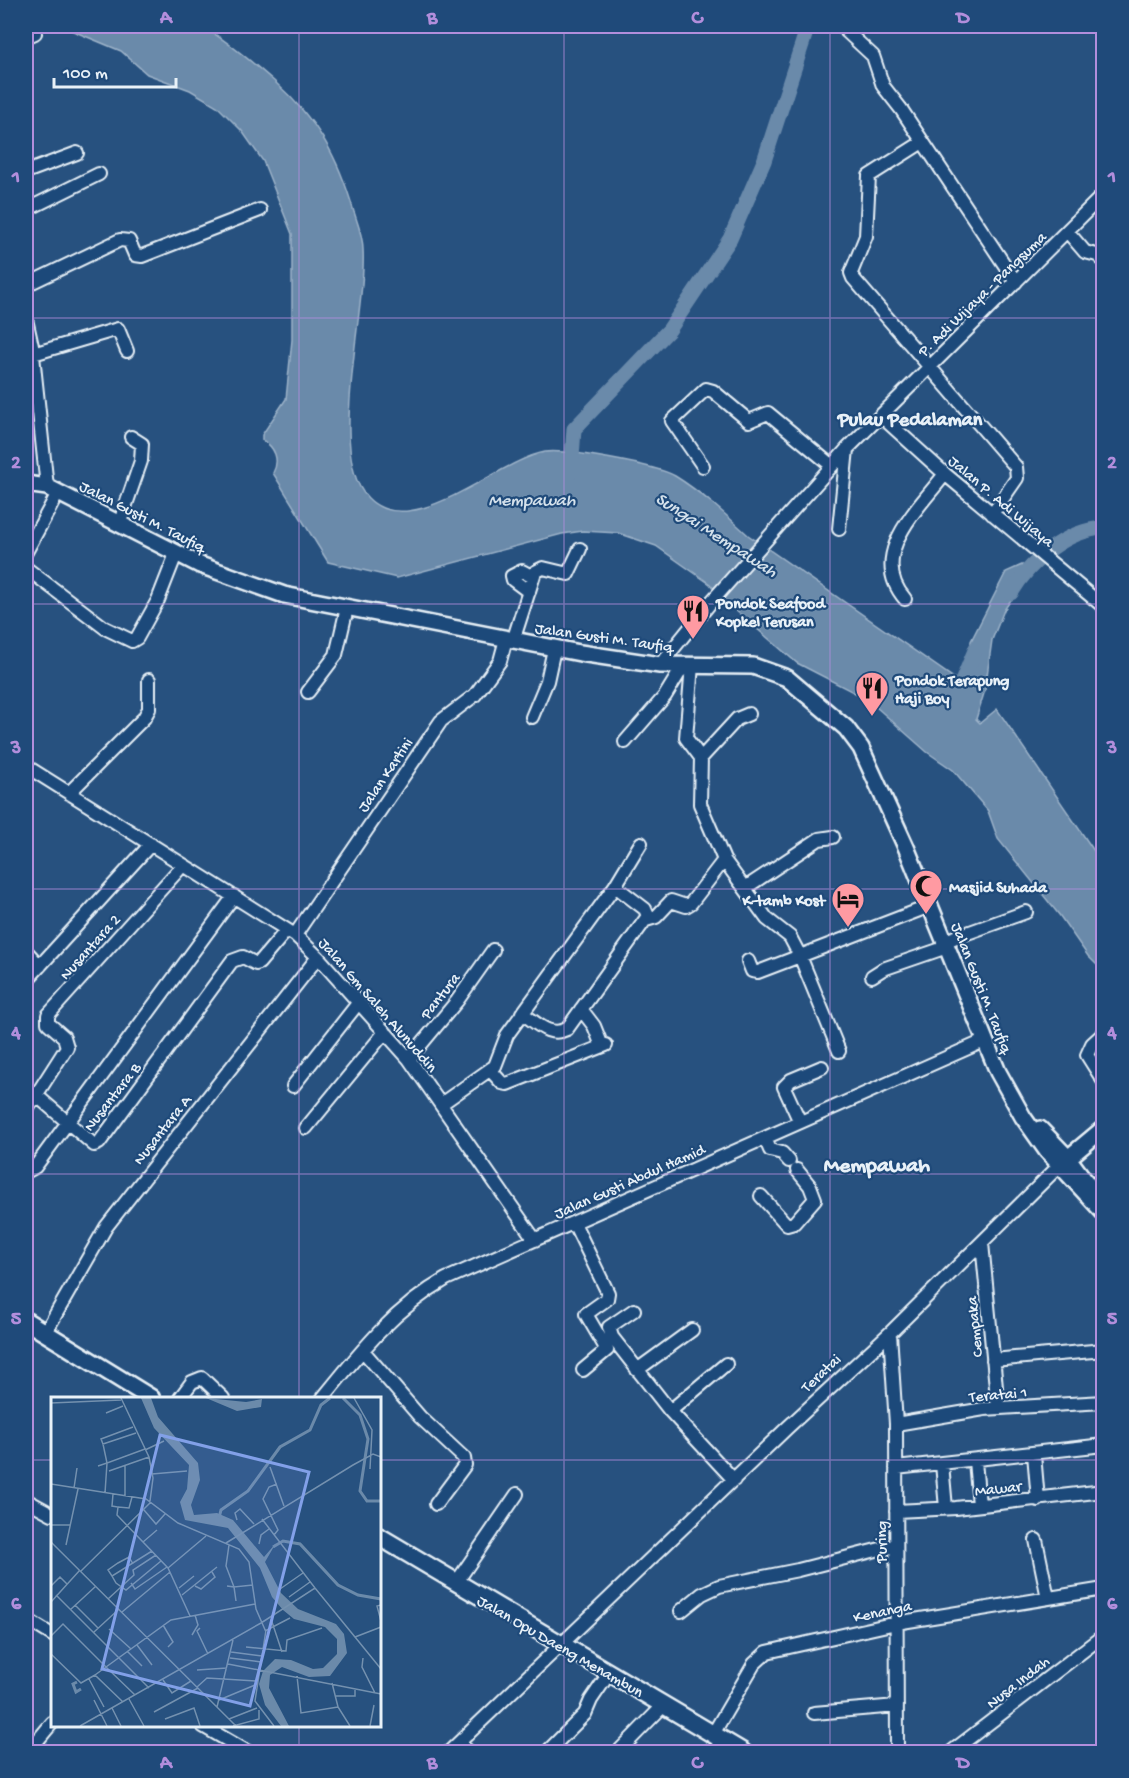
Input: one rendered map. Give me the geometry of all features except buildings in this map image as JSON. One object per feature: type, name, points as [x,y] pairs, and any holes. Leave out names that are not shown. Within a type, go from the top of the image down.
[{"type":"highway","points":[[26,1321],[149,1397]]},
{"type":"highway","name":"Jalan Opu Daeng Menambun","points":[[381,1538],[610,1672],[664,1705],[716,1742],[743,1752]]},
{"type":"main road","name":"Jalan Gusti M. Taufiq","points":[[26,484],[52,490],[176,554],[244,582],[284,595],[554,649],[660,665],[734,664],[767,670],[787,678],[846,728],[868,762],[946,944],[984,1041],[1015,1103],[1103,1210]]},
{"type":"main road","name":"Teratai","points":[[1063,1162],[1104,1128]]},
{"type":"street","points":[[845,30],[873,56],[883,86],[901,109],[921,143],[1016,282]]},
{"type":"street","points":[[921,143],[869,176],[866,236],[851,273],[1018,471],[1017,478],[992,514]]},
{"type":"street","points":[[26,172],[77,153]]},
{"type":"street","points":[[26,210],[99,174]]},
{"type":"street","name":"P. Adi Wijaya - Pangsuma","points":[[660,665],[711,602],[847,449],[1104,194]]},
{"type":"street","points":[[26,285],[120,240],[129,241],[135,255],[142,256],[260,210]]},
{"type":"street","points":[[1067,231],[1086,252],[1097,255],[1104,261]]},
{"type":"street","points":[[26,318],[52,490],[26,552]]},
{"type":"street","points":[[33,354],[118,329],[127,351]]},
{"type":"street","points":[[703,466],[672,421],[706,389],[713,391],[750,422],[768,412],[832,466]]},
{"type":"street","name":"Jalan P. Adi Wijaya","points":[[880,416],[1029,546],[1104,607]]},
{"type":"street","points":[[119,525],[141,461],[142,444],[131,437]]},
{"type":"street","points":[[839,529],[847,449]]},
{"type":"street","points":[[905,599],[895,587],[892,577],[898,535],[945,474]]},
{"type":"street","points":[[529,592],[513,580],[512,576],[522,571],[533,577],[535,572],[543,568],[568,574],[580,549]]},
{"type":"street","points":[[26,568],[105,628],[132,640],[137,638],[158,600],[176,554]]},
{"type":"street","name":"Jalan Kartini","points":[[290,933],[441,721],[470,700],[493,672],[510,640],[533,577]]},
{"type":"street","points":[[308,692],[336,655],[347,608]]},
{"type":"street","points":[[531,717],[547,681],[554,649]]},
{"type":"street","points":[[625,742],[665,696],[688,665]]},
{"type":"street","points":[[688,665],[686,738],[701,758],[700,804],[724,860],[767,920],[790,937],[839,1051]]},
{"type":"street","points":[[69,793],[144,718],[149,709],[149,680]]},
{"type":"street","points":[[701,758],[736,719],[749,714]]},
{"type":"street","name":"Jalan Gm Saleh Alunuddin","points":[[26,766],[234,896],[290,933],[318,957],[409,1059],[535,1240]]},
{"type":"street","points":[[745,888],[819,839],[833,837]]},
{"type":"street","points":[[441,1104],[491,1071],[498,1062],[507,1035],[615,886],[641,843]]},
{"type":"street","points":[[26,981],[151,844]]},
{"type":"street","points":[[646,920],[656,917],[671,901],[686,906],[691,903],[724,860]]},
{"type":"street","name":"Nusantara 2","points":[[26,1111],[67,1047],[64,1037],[48,1023],[48,1015],[183,865]]},
{"type":"street","points":[[522,1013],[554,1033],[567,1029],[648,916],[645,909],[615,886]]},
{"type":"street","name":"Nusantara B","points":[[234,896],[68,1123],[93,1145],[99,1143],[232,961],[243,957],[256,964],[259,963],[290,933]]},
{"type":"street","points":[[748,961],[752,971],[758,972],[930,906]]},
{"type":"street","points":[[872,976],[883,969],[1026,912]]},
{"type":"street","points":[[26,951],[40,966]]},
{"type":"street","name":"Pantura","points":[[409,1059],[457,1001],[493,951]]},
{"type":"street","name":"Nusantara A","points":[[45,1333],[106,1227],[318,957]]},
{"type":"street","points":[[293,1086],[358,1002]]},
{"type":"street","points":[[491,1071],[502,1083],[507,1084],[604,1045],[594,1026],[581,1009]]},
{"type":"street","points":[[306,1128],[385,1032]]},
{"type":"street","points":[[1104,1033],[1092,1044],[1087,1055],[1104,1082]]},
{"type":"street","name":"Jalan Gusti Abdul Hamid","points":[[324,1397],[364,1352],[390,1318],[428,1290],[535,1240],[984,1041]]},
{"type":"street","points":[[800,1122],[784,1087],[791,1080],[822,1067]]},
{"type":"street","points":[[26,1172],[33,1170],[68,1123],[36,1095]]},
{"type":"street","points":[[761,1196],[787,1225],[794,1223],[816,1199],[814,1192],[793,1166],[782,1154],[771,1150],[765,1138]]},
{"type":"street","name":"Teratai","points":[[449,1752],[890,1333],[1063,1162]]},
{"type":"street","points":[[574,1223],[608,1293],[607,1299],[586,1314],[607,1347],[606,1354],[583,1370]]},
{"type":"street","name":"Cempaka","points":[[982,1243],[998,1408]]},
{"type":"street","points":[[634,1310],[608,1329],[670,1411],[734,1480]]},
{"type":"street","points":[[638,1370],[692,1330]]},
{"type":"street","name":"Puring","points":[[890,1333],[896,1424],[897,1752]]},
{"type":"street","points":[[993,1360],[1104,1350]]},
{"type":"street","points":[[364,1352],[420,1417],[465,1458],[465,1465],[436,1504]]},
{"type":"street","points":[[670,1411],[726,1364]]},
{"type":"street","points":[[181,1397],[192,1382],[202,1378],[222,1397]]},
{"type":"street","name":"Teratai 1","points":[[896,1424],[998,1408],[1104,1402]]},
{"type":"street","points":[[896,1468],[1104,1445]]},
{"type":"street","points":[[1034,1454],[1038,1500]]},
{"type":"street","points":[[975,1461],[979,1505]]},
{"type":"street","points":[[942,1464],[946,1508]]},
{"type":"street","name":"Mawar","points":[[896,1511],[1038,1500],[1104,1491]]},
{"type":"street","points":[[456,1583],[517,1494]]},
{"type":"street","points":[[26,1500],[51,1513]]},
{"type":"street","points":[[1036,1540],[1048,1598]]},
{"type":"street","points":[[681,1611],[702,1594],[720,1586],[798,1570],[896,1545]]},
{"type":"street","name":"Kenanga","points":[[716,1742],[761,1655],[896,1623],[1104,1588]]},
{"type":"street","points":[[26,1618],[51,1634]]},
{"type":"street","name":"Nusa Indah","points":[[951,1752],[1104,1635]]},
{"type":"street","points":[[547,1752],[585,1714],[591,1700],[610,1672]]},
{"type":"street","points":[[618,1752],[664,1705]]},
{"type":"street","points":[[814,1713],[897,1706]]},
{"type":"street","points":[[30,1752],[51,1724]]},
{"type":"street","points":[[206,1727],[248,1752]]},
{"type":"street","points":[[459,1743],[469,1752]]},
{"type":"water","name":"Mempawah","points":[[61,26],[199,26],[227,43],[268,76],[290,96],[315,126],[341,174],[362,240],[363,275],[351,381],[350,450],[356,478],[368,498],[386,509],[407,511],[430,506],[525,458],[545,452],[590,455],[650,467],[675,476],[694,489],[748,535],[964,685],[968,673],[971,641],[1006,572],[1022,565],[1022,584],[1004,610],[992,640],[985,690],[976,719],[980,723],[997,709],[1103,864],[1103,971],[1088,956],[1060,916],[998,839],[988,811],[953,770],[927,752],[867,699],[797,663],[721,598],[710,584],[656,546],[618,533],[583,531],[562,534],[397,578],[328,562],[273,473],[276,463],[275,454],[262,440],[262,435],[286,399],[292,340],[292,234],[263,161],[242,131],[217,106],[190,90],[147,74],[121,51]]},
{"type":"waterway","points":[[571,472],[574,429],[669,330],[730,239],[764,161],[808,26]]},
{"type":"waterway","points":[[1011,593],[1038,559],[1062,541],[1090,530],[1104,528]]},
{"type":"waterway","points":[[954,701],[976,648]]},
{"type":"place","name":"Pondok Seafood Kopkel Terusan","points":[[693,640]]},
{"type":"place","name":"Pondok Terapung Haji Boy","points":[[872,717]]},
{"type":"place","name":"Masjid Suhada","points":[[926,915]]},
{"type":"place","name":"K-tamb Kost","points":[[848,928]]},
{"type":"district","name":"Pulau Pedalaman","points":[[910,418]]},
{"type":"district","name":"Mempawah","points":[[877,1163]]},
{"type":"water label","name":"Sungai Mempawah","points":[[717,534]]}]
